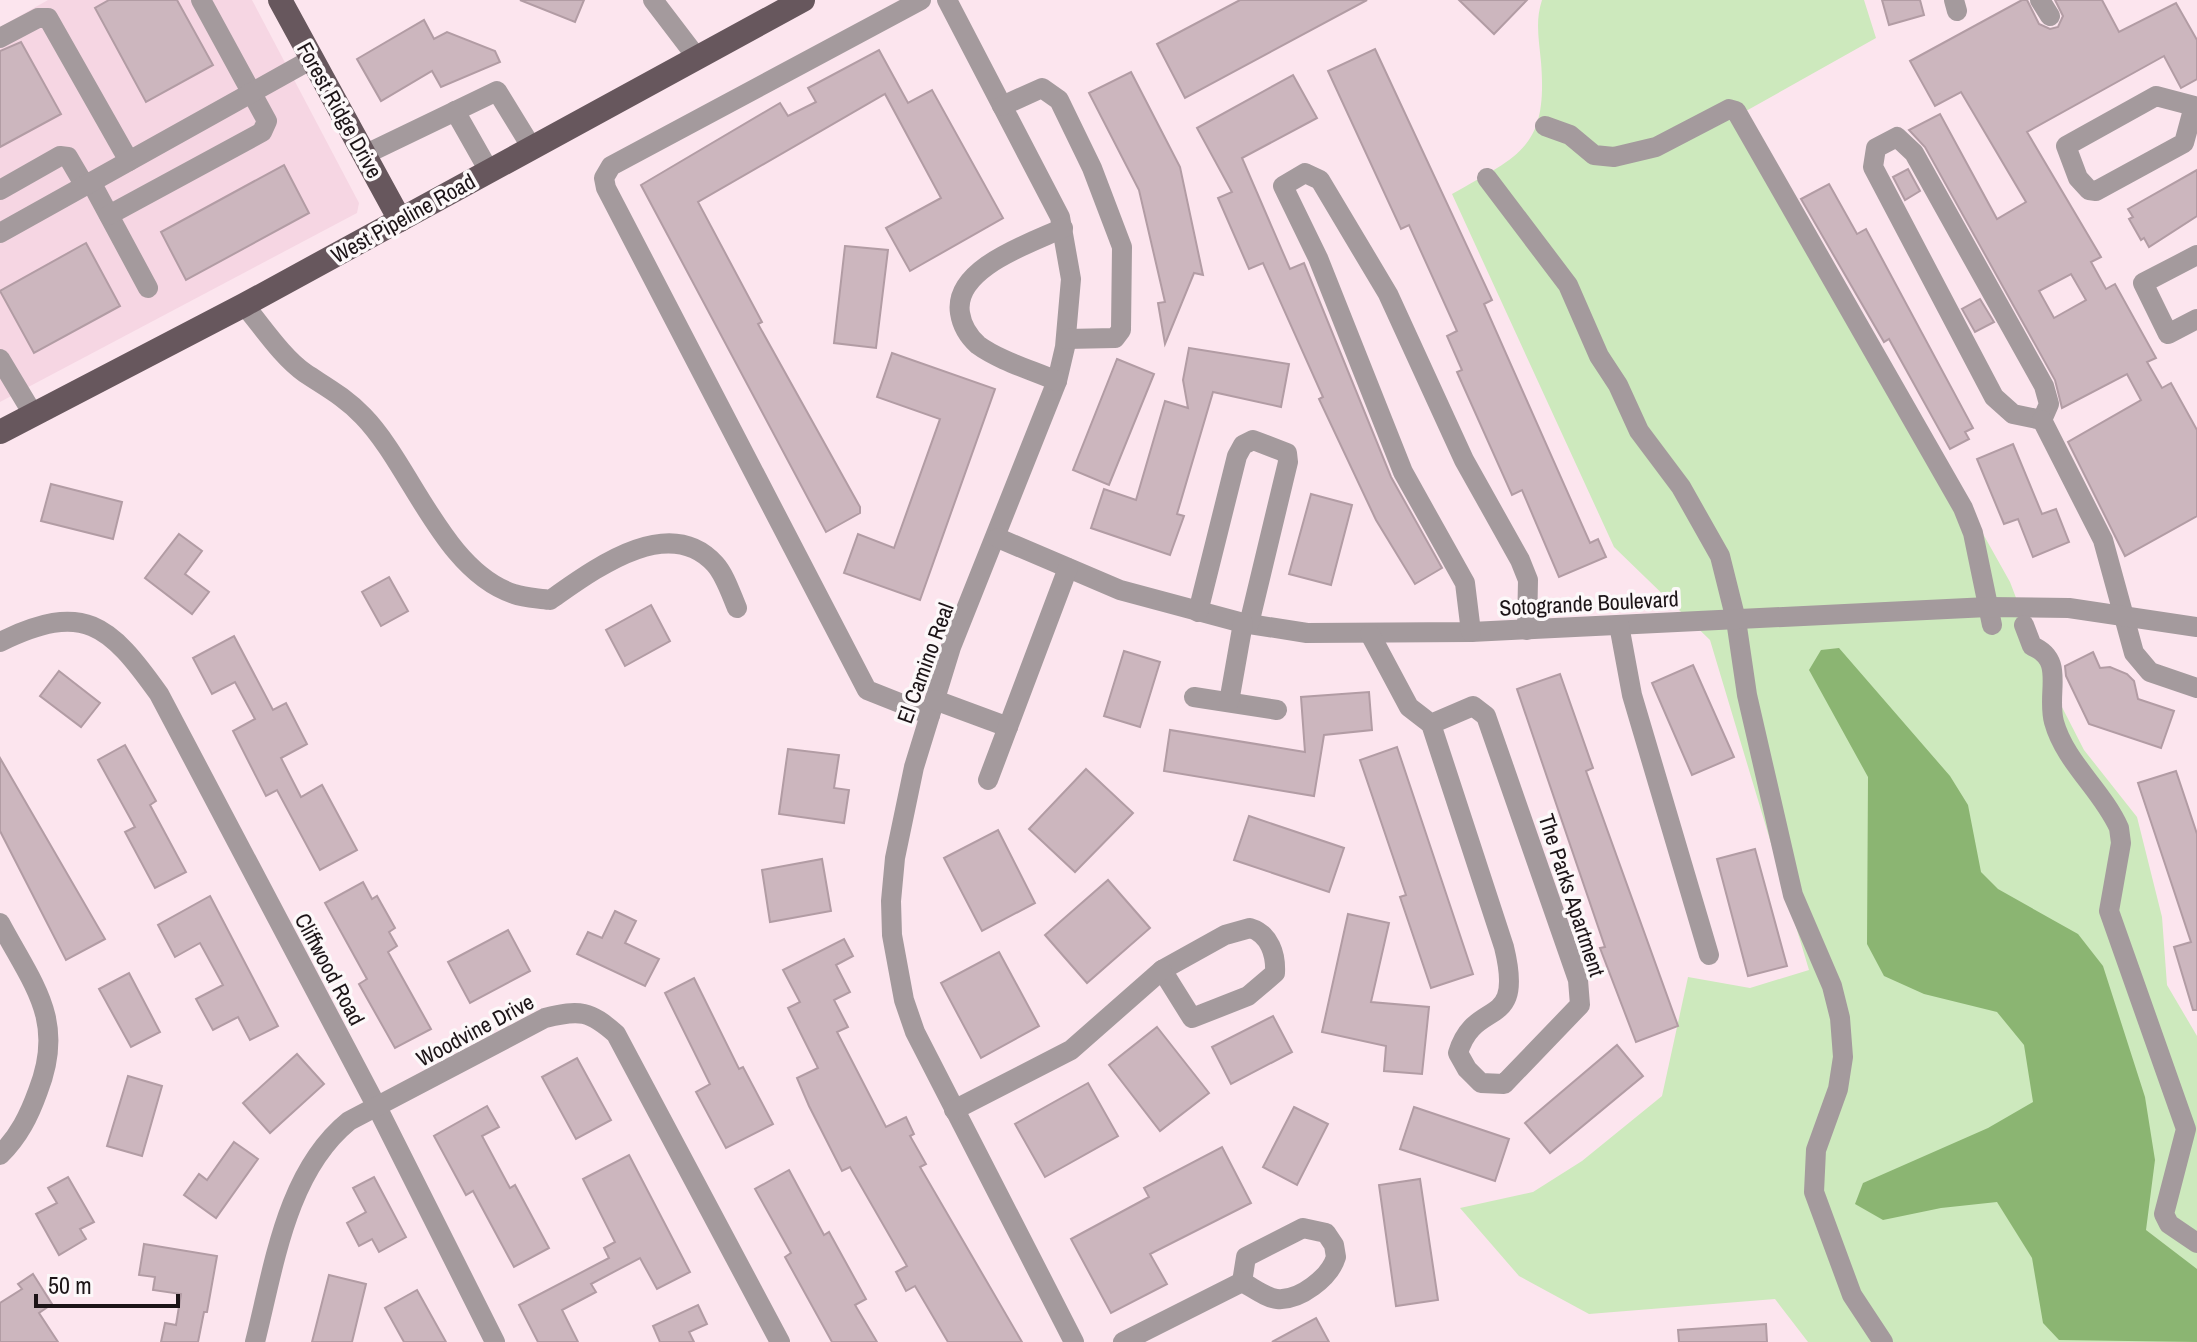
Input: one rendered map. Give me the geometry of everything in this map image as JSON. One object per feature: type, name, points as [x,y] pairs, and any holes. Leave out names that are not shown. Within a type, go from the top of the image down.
[{"type":"main road","name":"Forest Ridge Drive","points":[[280,0],[400,220]]},
{"type":"main road","name":"West Pipeline Road","points":[[0,432],[244,305],[803,0]]},
{"type":"street","points":[[109,215],[262,132],[267,121],[201,0]]},
{"type":"street","points":[[653,0],[698,59]]},
{"type":"street","points":[[921,0],[611,166],[604,178],[606,188],[867,690],[1008,727]]},
{"type":"street","name":"El Camino Real","points":[[947,0],[1063,228],[1071,279],[1066,339],[1057,381],[998,538],[951,647],[914,767],[895,858],[892,935],[904,1000],[954,1110],[1074,1342]]},
{"type":"street","points":[[0,38],[38,18],[48,18],[129,161]]},
{"type":"street","points":[[0,233],[312,59]]},
{"type":"street","points":[[1002,106],[1042,88],[1059,100],[1092,168],[1122,247],[1121,330],[1115,338],[1066,339]]},
{"type":"street","points":[[364,155],[497,91],[532,148]]},
{"type":"street","points":[[2156,96],[2195,105],[2184,143],[2096,191],[2089,190],[2078,178],[2066,146],[2156,96]]},
{"type":"street","points":[[1545,126],[1570,135],[1594,155],[1614,157],[1656,147],[1729,109],[1736,111],[1963,508],[1973,533],[1990,616]]},
{"type":"street","points":[[455,111],[489,171]]},
{"type":"street","points":[[1897,137],[1914,153],[2044,386],[2049,404],[2042,420],[2013,414],[1994,397],[1873,167],[1873,154],[1882,142],[1897,137]]},
{"type":"street","points":[[0,190],[60,156],[68,157],[109,215],[148,288]]},
{"type":"street","points":[[1471,632],[1465,583],[1403,472],[1318,258],[1283,186],[1305,173],[1320,180],[1388,294],[1464,460],[1520,560],[1528,580],[1527,630]]},
{"type":"street","points":[[1487,178],[1552,261],[1578,302],[1585,327],[1639,431],[1681,487],[1720,556],[1736,620],[1747,695],[1793,895],[1832,986],[1840,1018],[1843,1057],[1838,1089],[1816,1150],[1814,1192],[1852,1295],[1883,1342]]},
{"type":"street","points":[[1057,381],[980,347],[963,326],[959,299],[963,289],[985,266],[1063,228]]},
{"type":"street","points":[[2197,255],[2143,283],[2168,334],[2197,319]]},
{"type":"street","points":[[244,305],[303,372],[332,387],[362,414],[391,447],[410,484],[445,537],[478,572],[512,594],[550,600],[621,556],[659,543],[692,547],[716,564],[737,608]]},
{"type":"street","points":[[0,359],[33,414]]},
{"type":"street","points":[[2042,420],[2103,540],[2134,653],[2150,672],[2197,688]]},
{"type":"street","points":[[1198,612],[1237,456],[1243,445],[1253,440],[1281,448],[1287,453],[1288,462],[1229,702]]},
{"type":"street","name":"Sotogrande Boulevard","points":[[998,538],[1120,590],[1198,612],[1307,633],[1527,630],[1884,612],[1990,616],[2069,608],[2197,627]]},
{"type":"street","points":[[988,780],[1068,568]]},
{"type":"street","name":"Cliffwood Road","points":[[0,642],[51,622],[75,620],[125,646],[159,694],[378,1109],[495,1342]]},
{"type":"street","points":[[1619,625],[1632,695],[1709,955]]},
{"type":"street","points":[[2024,625],[2032,646],[2047,652],[2051,659],[2050,701],[2054,724],[2119,828],[2121,843],[2109,911],[2186,1129],[2164,1214],[2169,1224],[2197,1243]]},
{"type":"street","name":"The Parks Apartment","points":[[1370,634],[1409,707],[1431,724],[1513,982],[1507,1001],[1464,1035],[1458,1053],[1467,1069],[1481,1083],[1504,1084],[1580,1005],[1578,980],[1486,716],[1473,706],[1431,724]]},
{"type":"street","points":[[1194,697],[1277,710]]},
{"type":"street","points":[[0,923],[45,1008],[51,1032],[49,1064],[29,1116],[17,1138],[0,1155]]},
{"type":"street","points":[[954,1110],[1071,1050],[1162,970],[1225,935],[1250,928],[1265,937],[1276,961],[1275,973],[1268,982],[1248,996],[1192,1018],[1162,970]]},
{"type":"street","name":"Woodvine Drive","points":[[255,1342],[297,1189],[317,1152],[332,1135],[349,1121],[378,1109],[545,1018],[565,1013],[595,1015],[616,1034],[780,1342]]},
{"type":"street","points":[[1303,1228],[1316,1229],[1326,1233],[1334,1245],[1336,1257],[1333,1269],[1324,1279],[1293,1295],[1276,1299],[1242,1282],[1246,1257],[1278,1238],[1303,1228]]},
{"type":"street","points":[[1123,1342],[1242,1282]]},
{"type":"shaded area","points":[[48,0],[252,0],[359,203],[357,213],[0,402],[0,27]]},
{"type":"shaded area","points":[[1542,0],[1864,0],[1876,38],[1746,111],[2010,582],[2045,674],[2084,750],[2137,817],[2162,917],[2167,985],[2197,1036],[2197,1342],[1808,1342],[1775,1299],[1589,1314],[1519,1276],[1460,1208],[1533,1192],[1582,1161],[1662,1096],[1688,977],[1750,988],[1809,970],[1710,640],[1614,547],[1452,194],[1512,158],[1525,146],[1534,131],[1542,91],[1538,23]]},
{"type":"shaded area","points":[[1839,648],[1950,776],[1968,805],[1981,872],[1998,889],[2078,934],[2103,966],[2145,1097],[2155,1160],[2146,1230],[2197,1269],[2197,1342],[2059,1340],[2043,1323],[2032,1258],[1997,1202],[1941,1208],[1883,1220],[1855,1204],[1863,1183],[1988,1128],[2033,1102],[2024,1045],[1997,1012],[1924,994],[1884,976],[1867,944],[1868,777],[1809,670],[1821,650]]},
{"type":"building","points":[[109,0],[177,0],[213,65],[146,102],[95,8]]},
{"type":"building","points":[[520,0],[584,0],[575,22]]},
{"type":"building","points":[[1240,0],[1367,0],[1185,98],[1157,44]]},
{"type":"building","points":[[1459,0],[1527,0],[1494,34]]},
{"type":"building","points":[[1882,0],[1920,0],[1924,15],[1889,25]]},
{"type":"building","points":[[2022,0],[2027,0],[2039,24],[2050,29],[2058,27],[2063,16],[2055,0],[2102,0],[2119,32],[2176,3],[2197,40],[2197,79],[2181,88],[2164,56],[2027,132],[2101,257],[2091,262],[2106,289],[2115,284],[2156,358],[2147,362],[2162,388],[2171,383],[2197,430],[2197,516],[2125,556],[2068,442],[2141,400],[2127,374],[2062,408],[2055,380],[1925,147],[1909,130],[1940,114],[1997,219],[2026,202],[1961,92],[1935,106],[1910,61]],"holes":[[[2071,274],[2086,300],[2054,318],[2039,291]]]},
{"type":"building","points":[[424,20],[434,39],[447,32],[495,51],[500,62],[441,87],[432,71],[381,101],[357,59]]},
{"type":"building","points":[[21,42],[61,114],[0,147],[0,51]]},
{"type":"building","points":[[1375,49],[1492,300],[1484,304],[1590,543],[1598,539],[1606,557],[1559,577],[1522,490],[1512,495],[1457,372],[1462,370],[1447,336],[1457,331],[1409,225],[1401,229],[1328,71]]},
{"type":"building","points":[[879,50],[908,103],[932,90],[1003,218],[910,271],[886,228],[941,198],[885,94],[698,202],[762,322],[758,324],[860,507],[860,513],[826,532],[641,185],[780,103],[788,116],[816,102],[808,88]]},
{"type":"building","points":[[1131,72],[1180,167],[1203,275],[1194,273],[1165,344],[1158,303],[1165,302],[1139,190],[1089,93]]},
{"type":"building","points":[[1293,75],[1317,118],[1242,158],[1290,269],[1304,263],[1391,477],[1442,568],[1415,584],[1376,520],[1319,399],[1323,397],[1263,263],[1249,269],[1218,198],[1232,192],[1197,128]]},
{"type":"building","points":[[284,165],[309,213],[186,280],[161,232]]},
{"type":"building","points":[[1908,169],[1920,191],[1905,200],[1893,177]]},
{"type":"building","points":[[2197,170],[2197,216],[2149,247],[2144,238],[2141,240],[2129,219],[2133,217],[2128,209]]},
{"type":"building","points":[[1829,184],[1857,234],[1866,229],[1973,428],[1965,432],[1969,439],[1950,449],[1889,339],[1884,342],[1801,199]]},
{"type":"building","points":[[86,243],[120,306],[34,353],[0,291]]},
{"type":"building","points":[[845,246],[888,250],[876,348],[834,343]]},
{"type":"building","points":[[1980,299],[1994,322],[1975,332],[1962,309]]},
{"type":"building","points":[[1189,348],[1289,364],[1281,407],[1213,392],[1177,514],[1184,516],[1170,555],[1091,528],[1104,489],[1136,500],[1165,401],[1188,408],[1183,380]]},
{"type":"building","points":[[892,353],[995,389],[920,600],[844,573],[858,534],[894,548],[940,419],[877,397]]},
{"type":"building","points":[[1117,359],[1154,374],[1109,485],[1073,470]]},
{"type":"building","points":[[2013,444],[2042,514],[2056,509],[2069,542],[2033,557],[2018,519],[2004,524],[1977,459]]},
{"type":"building","points":[[51,484],[122,502],[113,539],[41,521]]},
{"type":"building","points":[[1311,494],[1352,505],[1331,585],[1289,574]]},
{"type":"building","points":[[179,534],[202,551],[185,574],[209,592],[192,614],[145,578]]},
{"type":"building","points":[[389,577],[408,611],[381,626],[362,592]]},
{"type":"building","points":[[651,605],[670,641],[625,666],[606,630]]},
{"type":"building","points":[[234,636],[273,710],[286,703],[307,744],[281,758],[301,797],[322,785],[357,850],[320,870],[277,790],[266,796],[233,731],[255,719],[235,682],[212,694],[193,658]]},
{"type":"building","points":[[1124,651],[1160,662],[1140,727],[1104,716]]},
{"type":"building","points":[[2093,652],[2100,668],[2110,667],[2127,674],[2134,681],[2138,699],[2174,711],[2161,748],[2089,724],[2066,676],[2065,666]]},
{"type":"building","points":[[1693,665],[1734,757],[1692,775],[1652,683]]},
{"type":"building","points":[[59,671],[100,703],[81,727],[40,696]]},
{"type":"building","points":[[1560,674],[1593,768],[1586,771],[1678,1026],[1636,1042],[1600,948],[1605,947],[1517,689]]},
{"type":"building","points":[[1369,692],[1372,730],[1324,735],[1314,796],[1164,771],[1170,730],[1305,752],[1301,697]]},
{"type":"building","points":[[125,745],[156,801],[150,805],[186,872],[155,888],[125,832],[135,827],[98,760]]},
{"type":"building","points":[[1397,747],[1473,974],[1431,988],[1400,897],[1406,895],[1360,760]]},
{"type":"building","points":[[788,749],[839,755],[834,788],[849,790],[844,823],[779,814]]},
{"type":"building","points":[[0,758],[105,939],[66,960],[0,831]]},
{"type":"building","points":[[1086,769],[1133,813],[1075,872],[1029,829]]},
{"type":"building","points":[[2176,771],[2197,834],[2197,1010],[2193,1010],[2174,947],[2191,942],[2138,783]]},
{"type":"building","points":[[1249,816],[1344,848],[1329,892],[1234,860]]},
{"type":"building","points":[[998,830],[1035,903],[982,931],[944,858]]},
{"type":"building","points":[[1755,849],[1787,966],[1748,976],[1717,859]]},
{"type":"building","points":[[822,859],[831,911],[770,922],[762,870]]},
{"type":"building","points":[[1108,880],[1150,928],[1087,983],[1045,935]]},
{"type":"building","points":[[363,882],[372,899],[377,896],[395,928],[389,932],[397,946],[388,952],[431,1029],[395,1048],[359,984],[367,979],[325,903]]},
{"type":"building","points":[[210,896],[278,1026],[250,1040],[238,1017],[213,1030],[196,999],[223,985],[200,943],[175,957],[158,925]]},
{"type":"building","points":[[615,911],[636,921],[625,943],[659,959],[645,986],[577,954],[588,932],[602,938]]},
{"type":"building","points":[[1348,914],[1389,923],[1371,1002],[1429,1007],[1422,1074],[1384,1071],[1386,1046],[1322,1032]]},
{"type":"building","points":[[508,930],[530,971],[470,1003],[448,962]]},
{"type":"building","points":[[844,939],[853,956],[836,965],[850,992],[834,1000],[848,1027],[837,1032],[886,1127],[906,1117],[914,1134],[910,1136],[926,1164],[920,1167],[1022,1342],[948,1342],[915,1286],[906,1291],[896,1272],[907,1266],[850,1167],[842,1171],[809,1106],[797,1078],[818,1068],[788,1008],[800,1002],[783,970]]},
{"type":"building","points":[[999,952],[1039,1026],[981,1058],[941,983]]},
{"type":"building","points":[[129,973],[160,1032],[131,1047],[99,989]]},
{"type":"building","points":[[694,978],[739,1069],[743,1067],[773,1124],[726,1148],[696,1092],[710,1084],[665,993]]},
{"type":"building","points":[[1273,1016],[1292,1052],[1231,1084],[1212,1047]]},
{"type":"building","points":[[1157,1027],[1209,1093],[1160,1131],[1109,1065]]},
{"type":"building","points":[[1617,1045],[1643,1076],[1550,1153],[1525,1123]]},
{"type":"building","points":[[297,1054],[324,1084],[270,1133],[243,1103]]},
{"type":"building","points":[[577,1058],[611,1120],[576,1139],[542,1077]]},
{"type":"building","points":[[128,1076],[162,1086],[142,1156],[107,1146]]},
{"type":"building","points":[[1088,1083],[1118,1136],[1045,1177],[1015,1124]]},
{"type":"building","points":[[487,1106],[499,1127],[482,1136],[510,1188],[515,1185],[549,1248],[514,1267],[473,1191],[466,1195],[434,1136]]},
{"type":"building","points":[[1294,1107],[1328,1124],[1297,1185],[1263,1167]]},
{"type":"building","points":[[1414,1107],[1509,1139],[1495,1181],[1400,1149]]},
{"type":"building","points":[[234,1142],[258,1159],[216,1218],[184,1195],[199,1174],[207,1180]]},
{"type":"building","points":[[1222,1147],[1251,1203],[1150,1254],[1167,1284],[1111,1313],[1071,1239],[1149,1197],[1144,1188]]},
{"type":"building","points":[[629,1155],[690,1272],[657,1289],[640,1258],[591,1284],[596,1292],[562,1310],[578,1342],[538,1342],[519,1305],[609,1258],[604,1248],[615,1242],[583,1179]]},
{"type":"building","points":[[789,1170],[824,1235],[829,1232],[866,1299],[855,1305],[877,1342],[832,1342],[785,1257],[791,1253],[755,1189]]},
{"type":"building","points":[[68,1177],[94,1222],[80,1229],[86,1239],[59,1255],[36,1214],[57,1203],[48,1188]]},
{"type":"building","points":[[374,1177],[406,1237],[379,1252],[372,1239],[359,1246],[347,1223],[366,1212],[353,1188]]},
{"type":"building","points":[[1420,1179],[1438,1300],[1396,1306],[1379,1185]]},
{"type":"building","points":[[144,1244],[217,1256],[198,1342],[161,1342],[165,1323],[176,1325],[181,1294],[153,1290],[155,1277],[139,1275]]},
{"type":"building","points":[[33,1274],[52,1304],[39,1313],[58,1342],[0,1342],[0,1303],[22,1289],[18,1284]]},
{"type":"building","points":[[329,1275],[366,1284],[352,1342],[312,1342]]},
{"type":"building","points":[[417,1290],[446,1342],[404,1342],[385,1308]]},
{"type":"building","points":[[698,1305],[707,1324],[689,1332],[694,1342],[660,1342],[653,1326]]},
{"type":"building","points":[[1316,1318],[1329,1342],[1272,1342]]},
{"type":"building","points":[[1766,1324],[1767,1342],[1679,1342],[1678,1330]]}]
